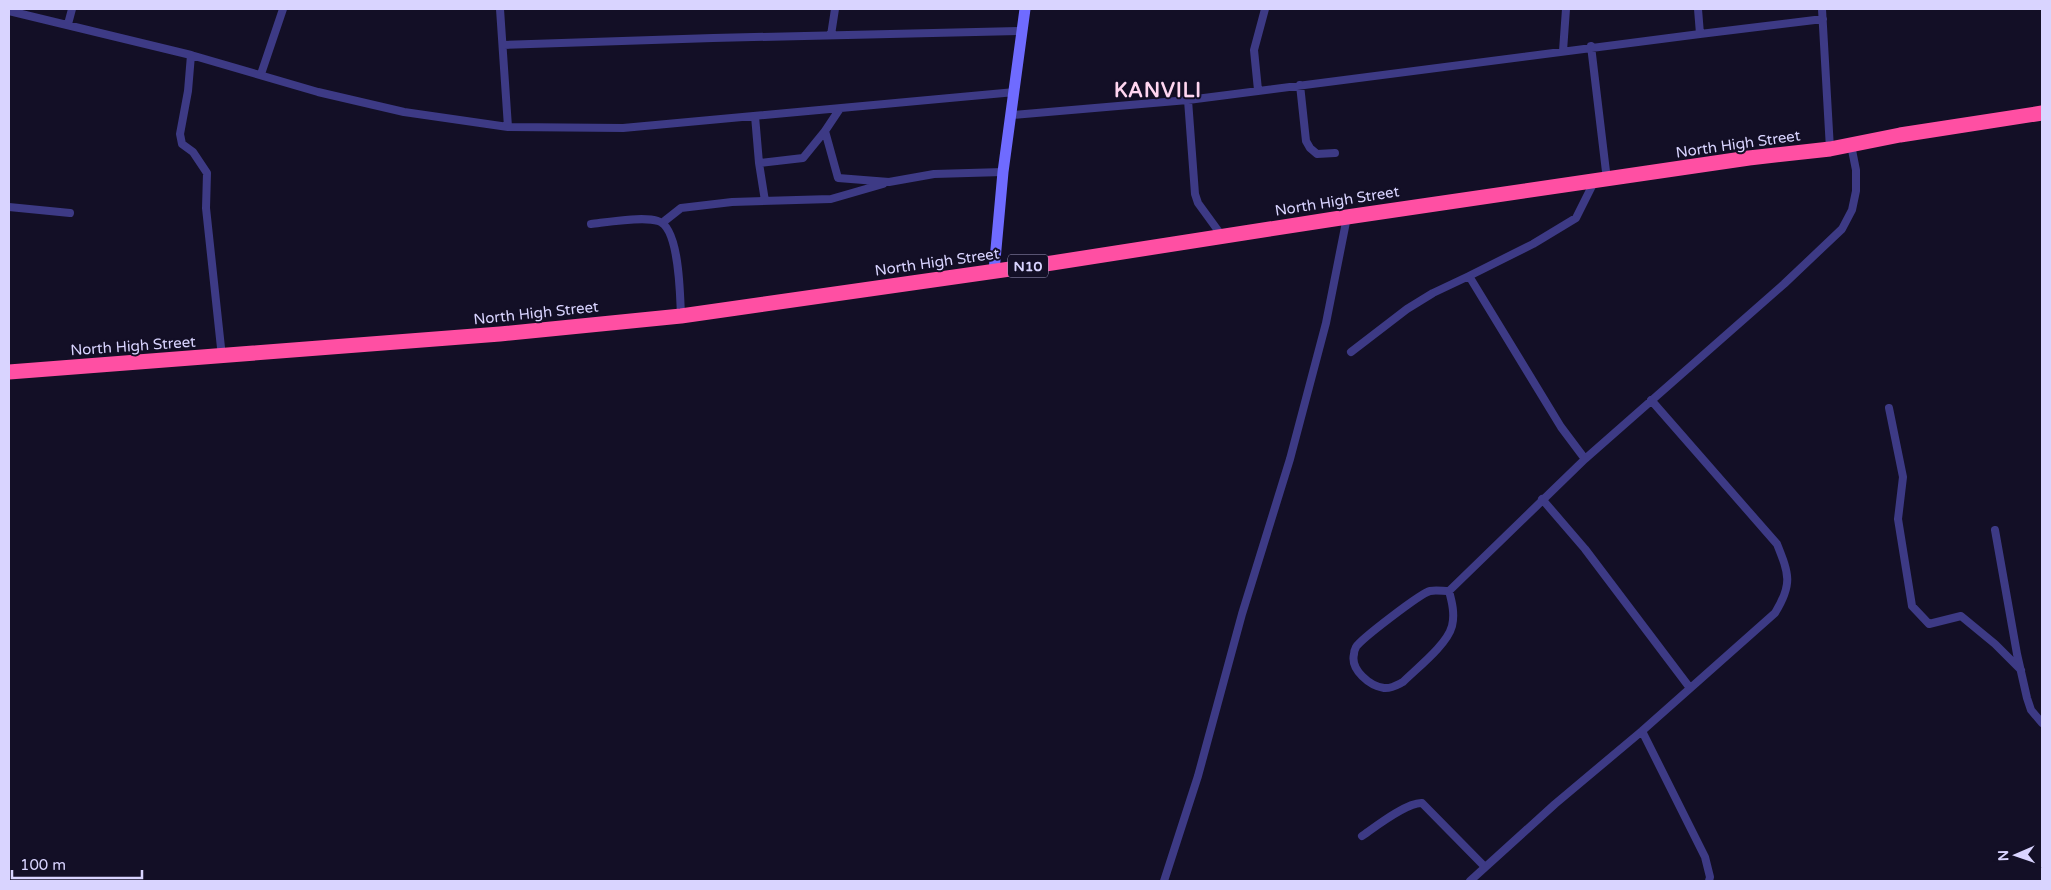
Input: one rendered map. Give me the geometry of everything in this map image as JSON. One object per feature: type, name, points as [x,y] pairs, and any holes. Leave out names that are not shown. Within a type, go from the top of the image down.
[{"type":"highway","name":"North High Street","points":[[9,372],[500,334],[681,316],[1750,158],[1830,150],[1900,135],[2042,113]]},
{"type":"main road","points":[[994,271],[1002,172],[1012,115],[1025,9]]},
{"type":"street","points":[[68,24],[72,9]]},
{"type":"street","points":[[261,74],[283,9]]},
{"type":"street","points":[[500,9],[508,127]]},
{"type":"street","points":[[831,35],[835,9]]},
{"type":"street","points":[[1258,90],[1254,50],[1265,9]]},
{"type":"street","points":[[1562,51],[1566,9]]},
{"type":"street","points":[[1698,9],[1700,34]]},
{"type":"street","points":[[1822,9],[1830,150]]},
{"type":"street","points":[[9,10],[192,55],[318,92],[404,112],[508,127],[623,128],[839,110],[1015,92]]},
{"type":"street","points":[[1012,115],[1188,100],[1592,46],[1823,19]]},
{"type":"street","points":[[504,46],[831,35],[1022,31]]},
{"type":"street","points":[[1350,352],[1407,309],[1433,293],[1533,244],[1576,218],[1600,181],[1592,46]]},
{"type":"street","points":[[192,55],[180,134],[182,144],[193,152],[207,172],[206,208],[222,357]]},
{"type":"street","points":[[1300,85],[1306,141],[1317,154],[1335,153]]},
{"type":"street","points":[[1188,100],[1195,194],[1198,203],[1222,236]]},
{"type":"street","points":[[760,163],[803,158],[839,110]]},
{"type":"street","points":[[755,116],[765,201]]},
{"type":"street","points":[[825,131],[838,178],[889,182]]},
{"type":"street","points":[[1449,591],[1453,607],[1452,625],[1447,638],[1402,682],[1396,686],[1384,688],[1368,681],[1360,674],[1354,666],[1353,657],[1356,646],[1428,591],[1449,591],[1585,459],[1784,284],[1842,229],[1852,210],[1856,191],[1856,170],[1851,145]]},
{"type":"street","points":[[662,223],[681,208],[732,202],[831,199],[889,182],[934,174],[1002,172]]},
{"type":"street","points":[[9,207],[70,213]]},
{"type":"street","points":[[1164,881],[1198,776],[1242,614],[1290,459],[1326,323],[1347,217]]},
{"type":"street","points":[[591,224],[657,220],[668,229],[677,262],[681,316]]},
{"type":"street","points":[[1469,276],[1561,427],[1585,459]]},
{"type":"street","points":[[1470,881],[1555,804],[1642,731],[1775,613],[1785,596],[1788,583],[1787,569],[1777,544],[1651,400]]},
{"type":"street","points":[[1890,408],[1903,477],[1898,519],[1912,606],[1929,624],[1961,616],[1995,644],[2021,670]]},
{"type":"street","points":[[1542,499],[1585,549],[1690,688]]},
{"type":"street","points":[[1995,530],[2027,698],[2031,710],[2042,723]]},
{"type":"street","points":[[1642,731],[1705,857],[1710,877],[1709,881]]},
{"type":"street","points":[[1362,836],[1402,810],[1417,803],[1422,803],[1485,867]]},
{"type":"district","name":"KANVILI","points":[[1158,91]]}]
